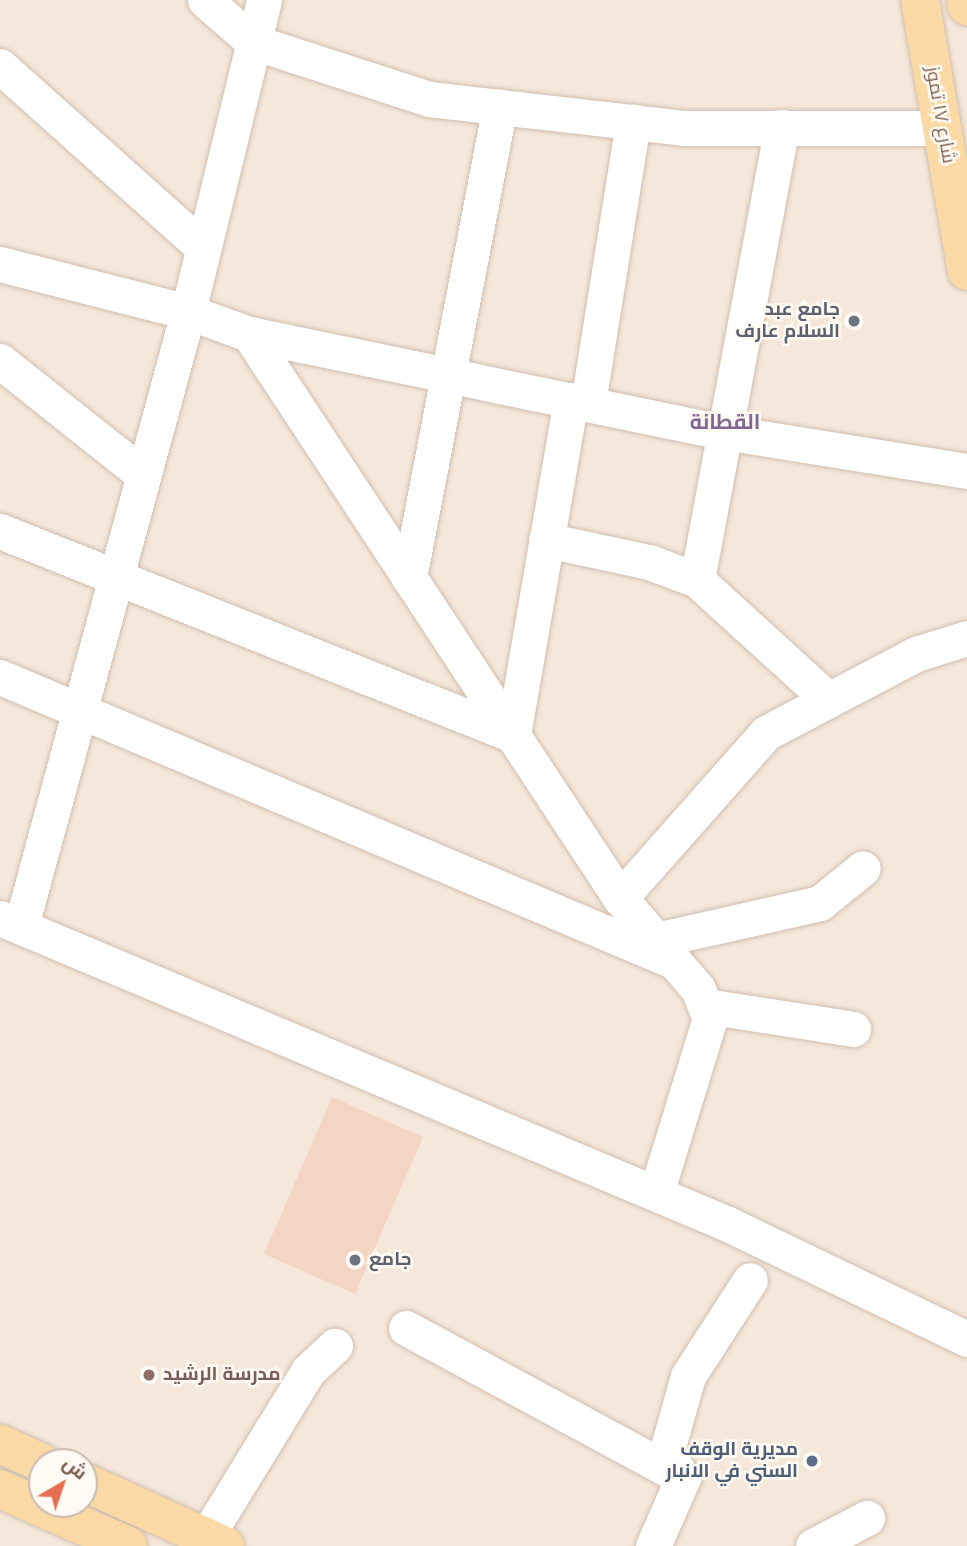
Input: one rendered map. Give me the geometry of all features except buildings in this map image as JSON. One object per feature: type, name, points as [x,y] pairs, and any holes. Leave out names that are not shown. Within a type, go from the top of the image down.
[{"type":"main road","name":"شارع ١٧ تموز","points":[[920,0],[967,271]]},
{"type":"main road","points":[[966,0],[967,6]]},
{"type":"main road","points":[[0,1444],[28,1457]]},
{"type":"main road","points":[[98,1488],[215,1542]]},
{"type":"main road","points":[[0,1489],[128,1546]]},
{"type":"street","points":[[205,0],[253,42],[429,99],[633,122],[782,127],[942,128]]},
{"type":"street","points":[[264,0],[200,245],[188,312],[78,710],[10,922],[656,1193],[967,1339]]},
{"type":"street","points":[[0,66],[200,245]]},
{"type":"street","points":[[409,578],[499,107]]},
{"type":"street","points":[[513,735],[546,540],[580,401],[633,122]]},
{"type":"street","points":[[697,580],[782,127]]},
{"type":"street","points":[[0,264],[188,312],[249,334],[724,432],[967,471]]},
{"type":"street","points":[[249,334],[620,898],[665,951],[705,1006],[710,1018],[656,1193]]},
{"type":"street","points":[[0,361],[142,474]]},
{"type":"street","points":[[0,531],[513,735]]},
{"type":"street","points":[[546,540],[649,562],[697,580],[829,700]]},
{"type":"street","points":[[620,898],[766,733],[916,654],[967,638]]},
{"type":"street","points":[[0,677],[665,951],[820,902],[863,868]]},
{"type":"street","points":[[705,1006],[853,1029]]},
{"type":"street","points":[[683,1478],[666,1454],[688,1376],[750,1280]]},
{"type":"street","points":[[406,1328],[683,1478]]},
{"type":"street","points":[[215,1542],[308,1371],[335,1346]]},
{"type":"street","points":[[653,1546],[683,1478]]},
{"type":"street","points":[[813,1546],[867,1518]]},
{"type":"shaded area","points":[[0,0],[967,0],[967,1546],[0,1546]]},
{"type":"place","name":"جامع عبد السلام عارف","points":[[854,321]]},
{"type":"place","name":"جامع","points":[[355,1260]]},
{"type":"place","name":"مدرسة الرشيد","points":[[149,1375]]},
{"type":"place","name":"مديرية الوقف السني في الانبار","points":[[812,1461]]},
{"type":"district","name":"القطانة","points":[[725,423]]}]
